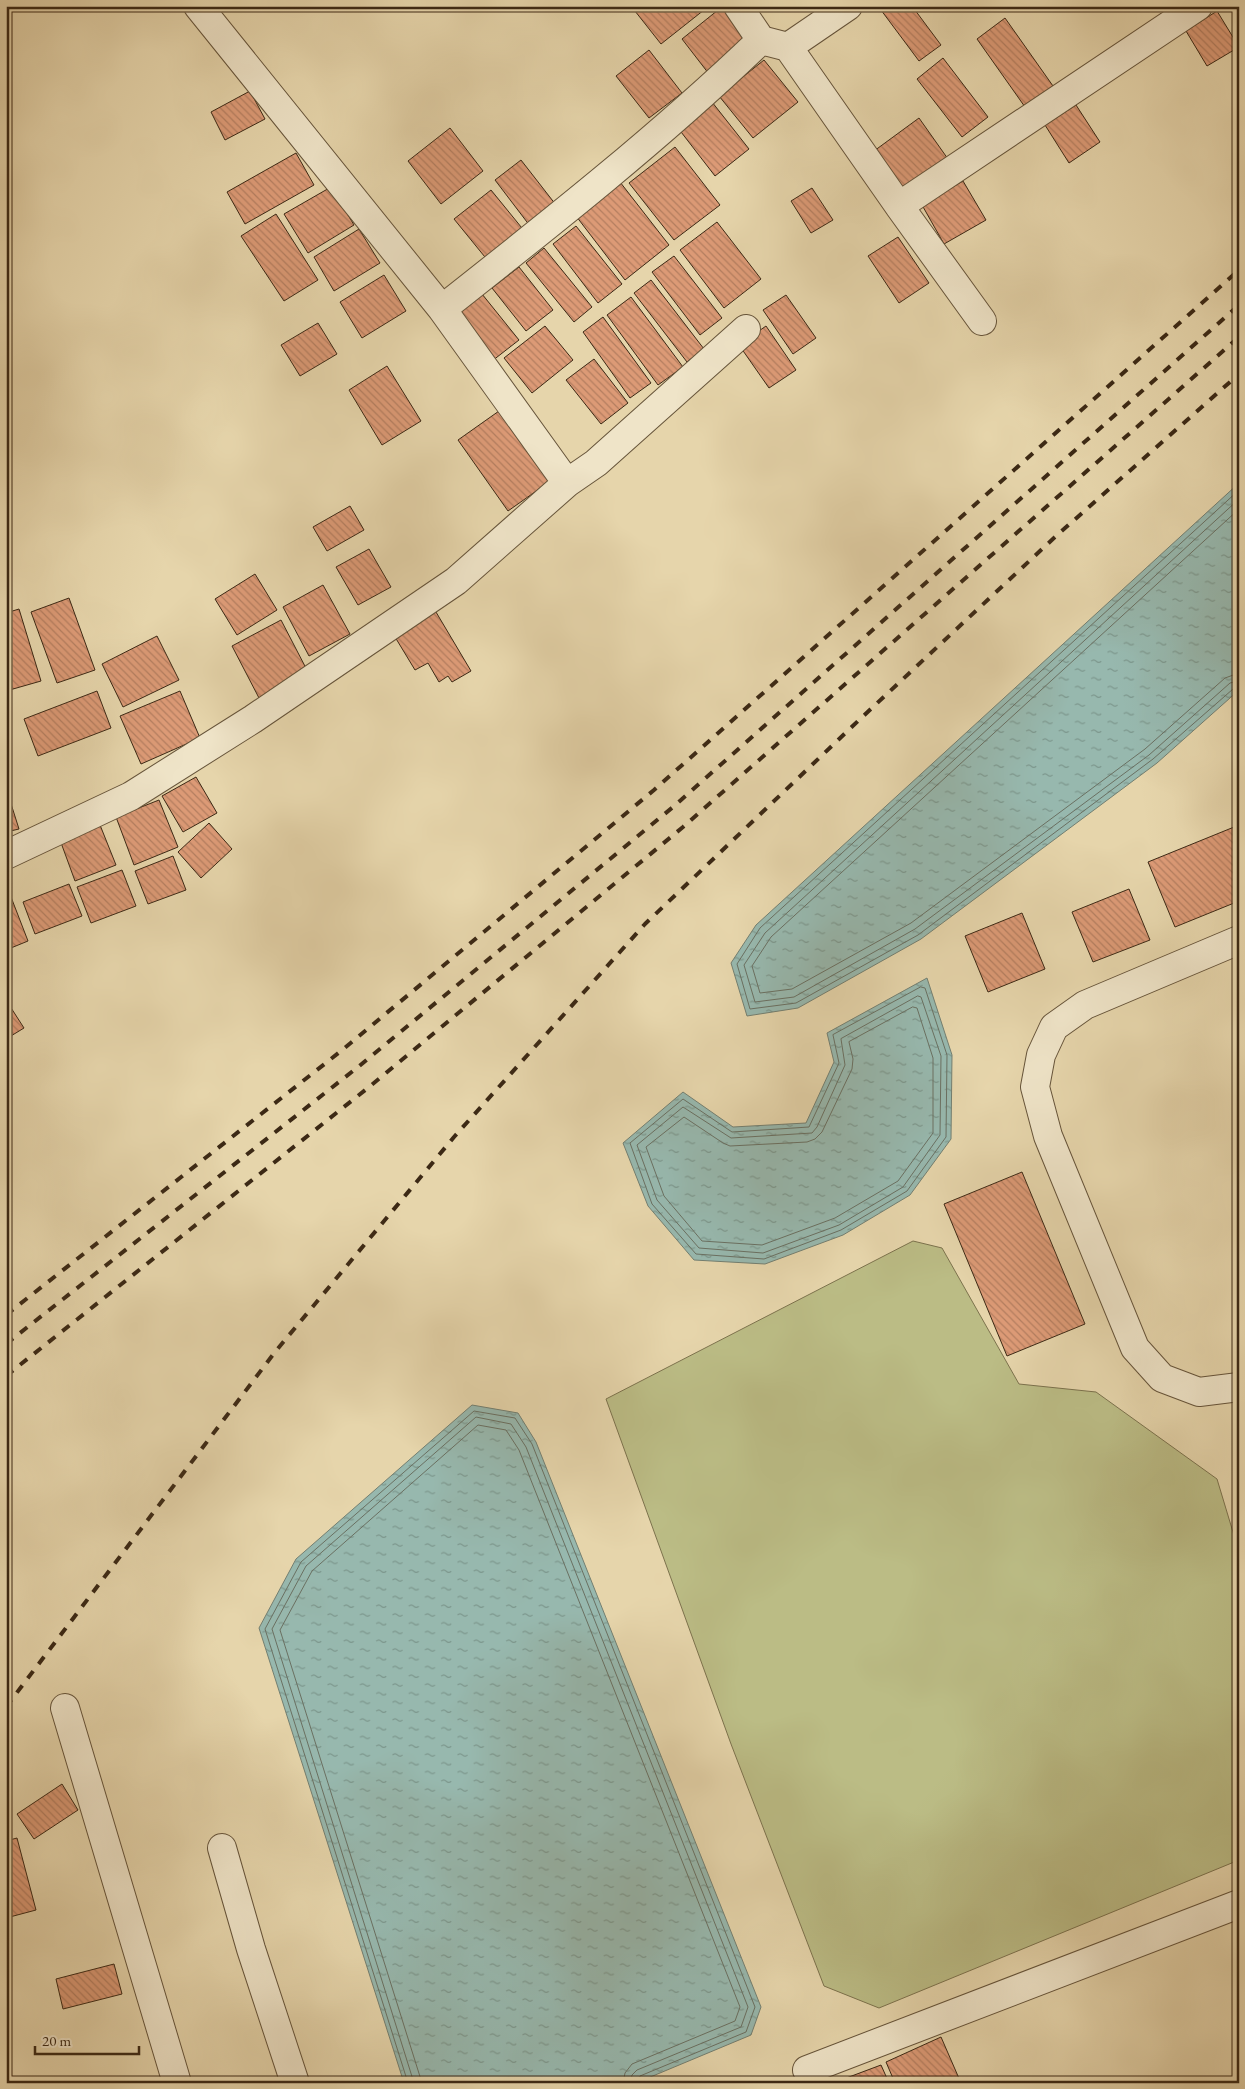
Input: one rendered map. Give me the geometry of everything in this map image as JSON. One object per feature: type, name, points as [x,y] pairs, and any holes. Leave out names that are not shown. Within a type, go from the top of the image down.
[{"type":"street","points":[[198,6],[442,309],[566,483]]},
{"type":"street","points":[[738,6],[760,40],[788,47],[982,321]]},
{"type":"street","points":[[788,47],[848,6]]},
{"type":"street","points":[[899,206],[1198,6]]},
{"type":"street","points":[[442,309],[702,97],[760,40]]},
{"type":"street","points":[[6,855],[131,796],[253,719],[456,581],[566,483],[596,463],[746,329]]},
{"type":"street","points":[[1239,940],[1085,1005],[1054,1028],[1041,1055],[1035,1087],[1048,1136],[1135,1348],[1162,1378],[1199,1392],[1239,1387]]},
{"type":"street","points":[[65,1708],[177,2083]]},
{"type":"street","points":[[222,1848],[251,1949],[295,2083]]},
{"type":"street","points":[[807,2070],[1239,1904]]},
{"type":"green space","points":[[913,1241],[942,1248],[1019,1384],[1096,1392],[1217,1479],[1239,1552],[1239,1860],[879,2008],[824,1986],[731,1744],[606,1399]]},
{"type":"water","points":[[1239,483],[1239,690],[1157,763],[921,939],[798,1008],[747,1016],[731,963],[756,925]]},
{"type":"water","points":[[927,978],[952,1055],[951,1139],[910,1195],[843,1235],[765,1264],[694,1260],[648,1206],[623,1143],[683,1092],[733,1127],[806,1123],[834,1062],[827,1033]]},
{"type":"water","points":[[472,1405],[518,1413],[536,1442],[761,2007],[751,2035],[636,2083],[404,2083],[259,1628],[296,1559]]},
{"type":"building","points":[[631,6],[709,6],[661,44]]},
{"type":"building","points":[[723,6],[726,6],[752,40],[709,74],[682,39]]},
{"type":"building","points":[[878,6],[912,6],[941,45],[919,61]]},
{"type":"building","points":[[1217,11],[1239,47],[1207,66],[1186,31]]},
{"type":"building","points":[[1005,18],[1053,86],[1025,107],[977,39]]},
{"type":"building","points":[[649,50],[682,93],[649,118],[616,76]]},
{"type":"building","points":[[943,58],[988,117],[962,137],[917,79]]},
{"type":"building","points":[[764,60],[798,102],[753,138],[719,96]]},
{"type":"building","points":[[250,91],[265,119],[225,140],[211,112]]},
{"type":"building","points":[[712,102],[749,149],[715,176],[678,128]]},
{"type":"building","points":[[1076,105],[1100,142],[1069,163],[1045,125]]},
{"type":"building","points":[[919,118],[948,159],[902,191],[874,151]]},
{"type":"building","points":[[450,128],[483,171],[441,204],[408,161]]},
{"type":"building","points":[[675,147],[720,205],[674,240],[629,183]]},
{"type":"building","points":[[296,153],[314,185],[245,224],[227,192]]},
{"type":"building","points":[[521,160],[556,205],[530,226],[495,180]]},
{"type":"building","points":[[963,181],[986,220],[944,244],[922,205]]},
{"type":"building","points":[[620,182],[669,245],[625,280],[576,216]]},
{"type":"building","points":[[331,187],[354,225],[308,253],[284,214]]},
{"type":"building","points":[[812,188],[833,220],[811,233],[791,201]]},
{"type":"building","points":[[491,190],[526,233],[489,262],[454,219]]},
{"type":"building","points":[[276,214],[318,280],[284,301],[241,236]]},
{"type":"building","points":[[717,222],[761,279],[724,308],[680,250]]},
{"type":"building","points":[[576,226],[622,284],[598,303],[553,244]]},
{"type":"building","points":[[359,229],[380,263],[334,291],[314,257]]},
{"type":"building","points":[[898,237],[929,283],[899,303],[868,256]]},
{"type":"building","points":[[544,248],[592,307],[574,322],[526,263]]},
{"type":"building","points":[[674,256],[722,318],[700,335],[652,272]]},
{"type":"building","points":[[519,267],[553,310],[526,331],[492,288]]},
{"type":"building","points":[[384,275],[406,311],[362,338],[340,302]]},
{"type":"building","points":[[651,280],[704,349],[687,362],[634,293]]},
{"type":"building","points":[[482,294],[519,340],[492,361],[455,315]]},
{"type":"building","points":[[786,295],[816,338],[793,354],[763,310]]},
{"type":"building","points":[[631,297],[683,367],[658,385],[607,315]]},
{"type":"building","points":[[603,317],[651,383],[630,398],[583,332]]},
{"type":"building","points":[[318,323],[337,354],[300,376],[281,345]]},
{"type":"building","points":[[545,326],[573,360],[532,393],[504,358]]},
{"type":"building","points":[[766,326],[796,370],[769,388],[739,345]]},
{"type":"building","points":[[594,359],[628,403],[601,424],[566,380]]},
{"type":"building","points":[[387,366],[421,421],[382,445],[349,390]]},
{"type":"building","points":[[499,411],[549,482],[508,511],[458,440]]},
{"type":"building","points":[[350,506],[364,530],[327,551],[313,527]]},
{"type":"building","points":[[369,549],[391,587],[358,605],[336,567]]},
{"type":"building","points":[[255,574],[277,610],[237,635],[215,599]]},
{"type":"building","points":[[323,585],[350,634],[309,656],[283,607]]},
{"type":"building","points":[[69,598],[95,670],[57,683],[31,612]]},
{"type":"building","points":[[433,607],[471,671],[452,682],[448,676],[439,682],[428,663],[415,670],[392,632]]},
{"type":"building","points":[[19,609],[41,681],[6,691],[6,613]]},
{"type":"building","points":[[281,620],[308,672],[259,698],[232,646]]},
{"type":"building","points":[[157,636],[179,680],[123,707],[102,664]]},
{"type":"building","points":[[97,691],[111,728],[38,756],[24,719]]},
{"type":"building","points":[[180,691],[200,738],[141,764],[120,716]]},
{"type":"building","points":[[196,777],[217,813],[183,832],[162,796]]},
{"type":"building","points":[[6,788],[19,829],[6,832]]},
{"type":"building","points":[[159,800],[178,847],[134,865],[116,817]]},
{"type":"building","points":[[209,823],[232,849],[201,878],[178,852]]},
{"type":"building","points":[[100,825],[116,865],[75,881],[60,840]]},
{"type":"building","points":[[1239,825],[1239,901],[1175,927],[1148,862]]},
{"type":"building","points":[[173,856],[186,890],[148,904],[135,871]]},
{"type":"building","points":[[122,870],[136,906],[91,923],[77,887]]},
{"type":"building","points":[[69,884],[82,916],[35,934],[23,902]]},
{"type":"building","points":[[1129,889],[1150,940],[1093,962],[1072,912]]},
{"type":"building","points":[[11,897],[28,941],[6,950],[6,898]]},
{"type":"building","points":[[1022,913],[1045,969],[988,992],[965,936]]},
{"type":"building","points":[[6,1000],[24,1028],[6,1039]]},
{"type":"building","points":[[1022,1172],[1085,1324],[1007,1356],[944,1204]]},
{"type":"building","points":[[62,1784],[78,1810],[34,1839],[17,1814]]},
{"type":"building","points":[[17,1838],[36,1910],[6,1918],[6,1841]]},
{"type":"building","points":[[114,1964],[122,1994],[63,2009],[56,1979]]},
{"type":"building","points":[[941,2037],[961,2083],[895,2083],[886,2062]]},
{"type":"building","points":[[881,2065],[889,2083],[842,2083],[841,2080]]},
{"type":"railway","points":[[6,1315],[341,1051],[654,790],[1239,270]]},
{"type":"railway","points":[[6,1344],[358,1067],[673,807],[1239,305]]},
{"type":"railway","points":[[6,1376],[369,1087],[683,827],[1239,337]]},
{"type":"railway","points":[[6,1707],[275,1352],[454,1137],[645,924],[1055,537],[1239,374]]}]
